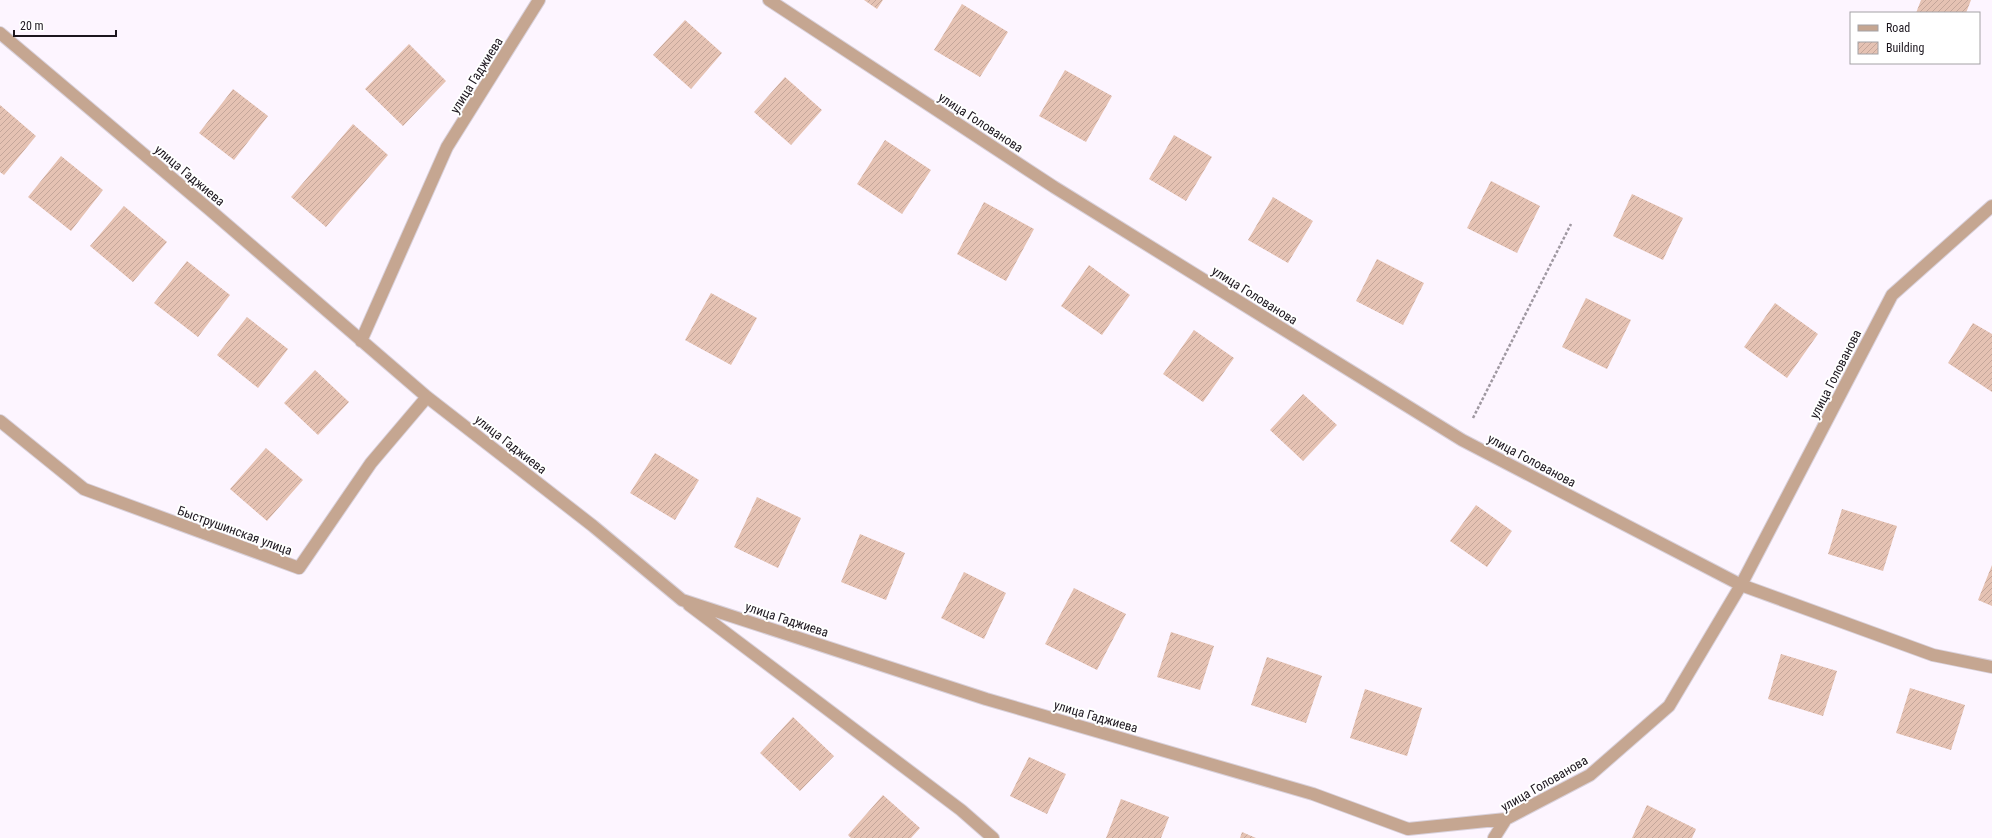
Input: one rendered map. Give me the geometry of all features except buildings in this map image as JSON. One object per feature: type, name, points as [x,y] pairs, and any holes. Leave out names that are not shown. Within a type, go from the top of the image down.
[{"type":"street","name":"улица Гаджиева","points":[[361,341],[447,147],[539,0]]},
{"type":"street","name":"улица Голованова","points":[[770,0],[1054,187],[1462,440],[1741,586],[1933,655],[1992,667]]},
{"type":"street","name":"улица Гаджиева","points":[[0,33],[210,210],[427,397],[593,526],[682,600],[961,810],[993,838]]},
{"type":"street","name":"улица Голованова","points":[[1494,838],[1506,819],[1590,775],[1669,706],[1741,586],[1892,294],[1992,206]]},
{"type":"street","name":"Быструшинская улица","points":[[0,421],[84,489],[299,568],[371,463],[427,397]]},
{"type":"street","name":"улица Гаджиева","points":[[682,600],[986,699],[1313,794],[1408,829],[1506,819]]},
{"type":"path","points":[[1462,440],[1571,224]]}]
